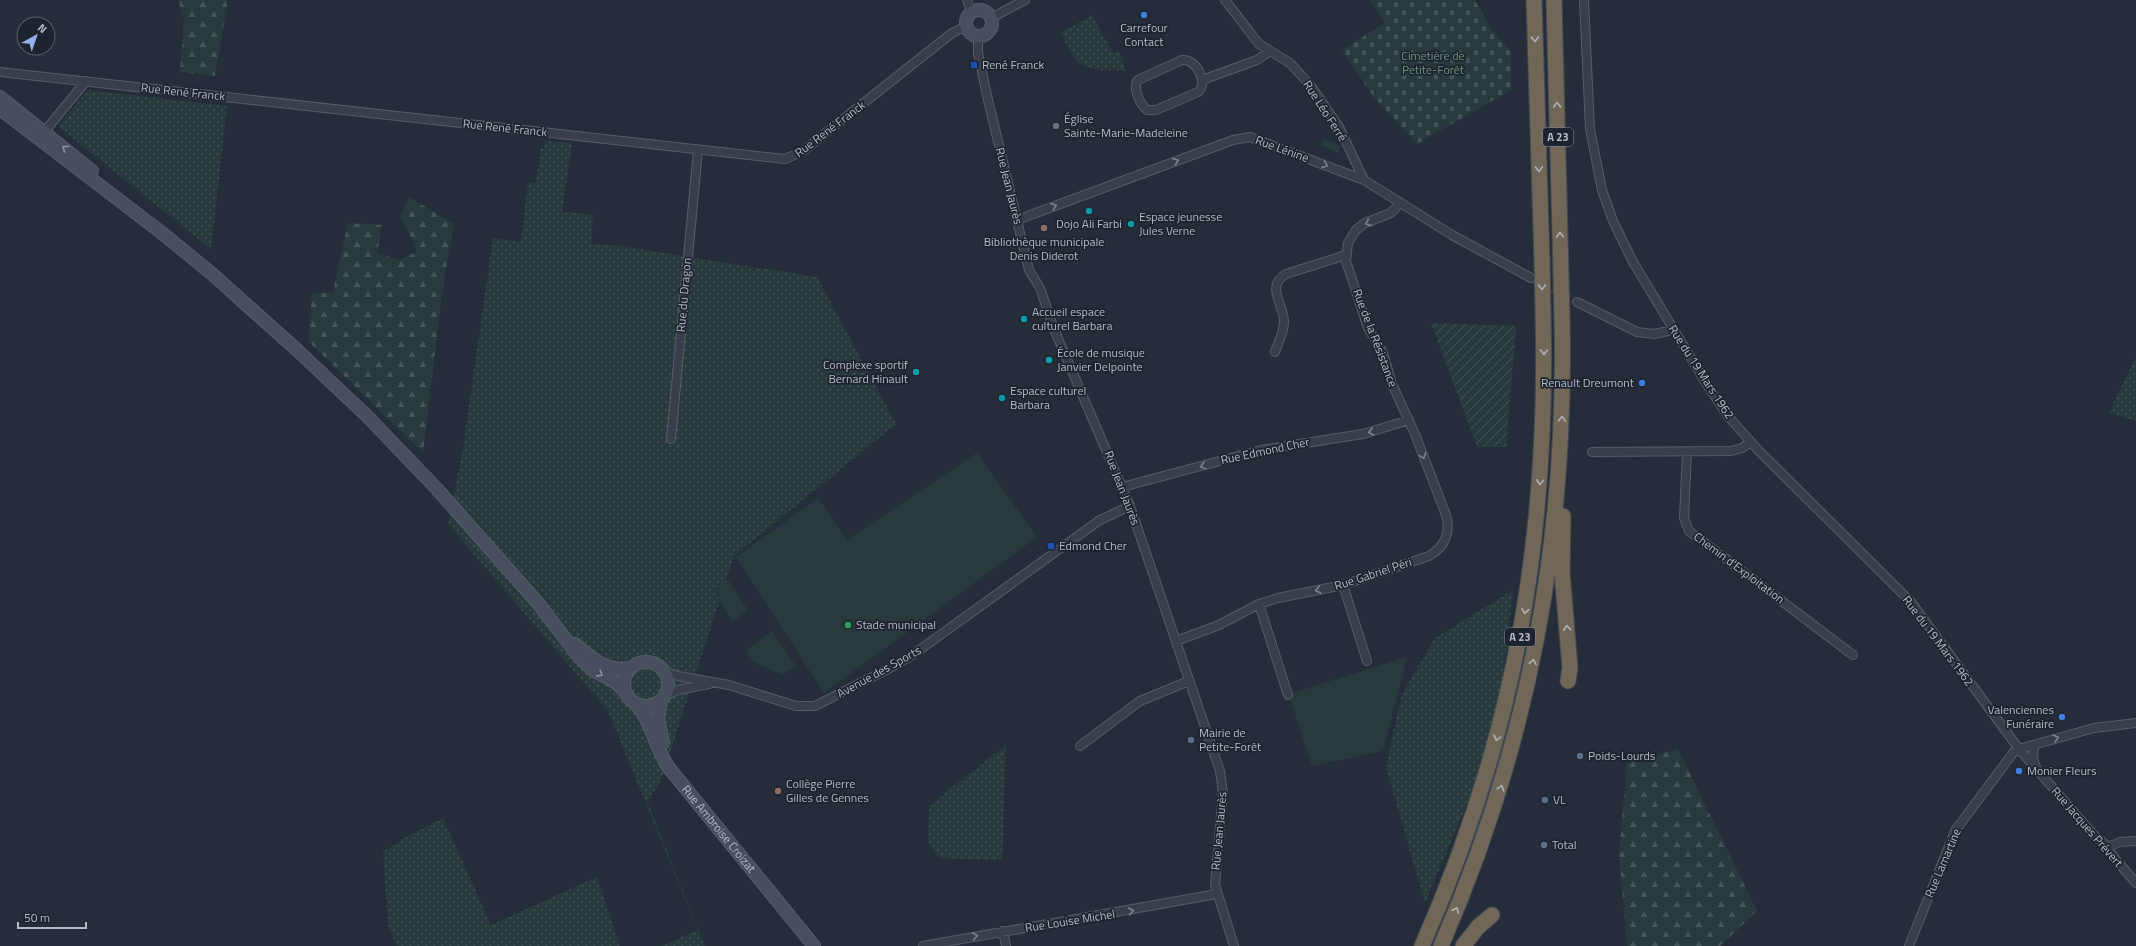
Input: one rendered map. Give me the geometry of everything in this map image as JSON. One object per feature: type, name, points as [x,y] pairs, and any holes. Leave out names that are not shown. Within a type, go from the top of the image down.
[{"type":"highway","name":"A 23","points":[[1422,946],[1452,875],[1483,788],[1503,718],[1523,622],[1533,556],[1540,485],[1544,390],[1542,261],[1534,0]]},
{"type":"highway","name":"A 23","points":[[1441,946],[1467,886],[1491,818],[1526,696],[1546,589],[1559,458],[1563,392],[1554,0]]},
{"type":"highway","points":[[1559,458],[1564,513],[1562,572],[1570,668],[1568,680]]},
{"type":"highway","points":[[1463,946],[1478,927],[1492,915]]},
{"type":"main road","points":[[983,11],[991,18],[991,29],[986,34],[978,36],[971,33],[967,26],[968,19],[972,13],[983,11]]},
{"type":"main road","points":[[0,97],[42,136]]},
{"type":"main road","points":[[0,109],[77,158],[135,212],[253,310],[359,408],[474,529],[565,636],[586,664],[618,684],[636,704],[649,706],[663,698],[668,683],[664,671],[656,664],[640,662],[630,668],[616,669],[604,666],[565,636]]},
{"type":"main road","points":[[625,692],[624,680],[630,668]]},
{"type":"main road","name":"Rue Ambroise Croizat","points":[[663,698],[658,716],[660,733],[673,762],[823,946]]},
{"type":"main road","name":"Rue Ambroise Croizat","points":[[636,704],[646,716],[660,753],[669,768],[814,946]]},
{"type":"street","points":[[967,0],[972,13]]},
{"type":"street","points":[[991,18],[1025,0]]},
{"type":"street","name":"Rue Léo Ferré","points":[[1225,0],[1250,35],[1294,68],[1320,99],[1343,134],[1364,180]]},
{"type":"street","name":"Rue du 19 Mars 1962","points":[[1584,0],[1590,129],[1599,179],[1609,211],[1622,242],[1715,398],[1751,442],[1911,602],[2019,749]]},
{"type":"street","name":"Rue René Franck","points":[[0,72],[780,159],[794,156],[952,33],[967,26]]},
{"type":"street","name":"Rue Jean Jaurès","points":[[978,36],[980,65],[1029,270],[1040,288],[1054,329],[1130,506],[1189,680],[1209,733],[1223,782],[1222,820],[1215,879],[1216,894],[1234,946]]},
{"type":"street","points":[[1202,80],[1256,60],[1270,51]]},
{"type":"street","points":[[1185,60],[1195,65],[1202,80],[1203,86],[1198,92],[1153,110],[1147,110],[1142,105],[1136,88],[1136,82],[1141,77],[1185,60]]},
{"type":"street","points":[[42,136],[86,81]]},
{"type":"street","name":"Rue Lénine","points":[[1017,220],[1233,140],[1245,137],[1259,140],[1364,180],[1452,236],[1531,278]]},
{"type":"street","name":"Rue du Dragon","points":[[671,439],[698,150]]},
{"type":"street","name":"Rue de la Résistance","points":[[1400,203],[1391,213],[1365,223],[1356,230],[1349,239],[1346,255],[1347,265],[1368,328],[1383,352],[1392,384],[1409,420]]},
{"type":"street","points":[[1275,352],[1284,322],[1276,289],[1279,279],[1286,274],[1346,255]]},
{"type":"street","points":[[1577,302],[1637,332],[1649,334],[1674,330]]},
{"type":"street","name":"Rue Edmond Cher","points":[[1122,487],[1268,448],[1363,434],[1409,420]]},
{"type":"street","name":"Rue Gabriel Péri","points":[[1176,641],[1219,625],[1259,604],[1278,598],[1343,585],[1429,556],[1437,550],[1445,540],[1448,532],[1447,519],[1409,420]]},
{"type":"street","points":[[1592,452],[1687,452],[1738,450],[1751,442]]},
{"type":"street","name":"Chemin d'Exploitation","points":[[1687,452],[1684,518],[1689,531],[1853,655]]},
{"type":"street","name":"Avenue des Sports","points":[[664,671],[678,676],[715,683],[796,706],[811,707],[823,703],[911,656],[1100,520],[1130,506]]},
{"type":"street","points":[[1343,585],[1367,661]]},
{"type":"street","points":[[1259,604],[1288,696]]},
{"type":"street","points":[[1080,746],[1140,701],[1189,680]]},
{"type":"street","points":[[663,698],[693,686],[715,683]]},
{"type":"street","points":[[2019,749],[2094,728],[2136,723]]},
{"type":"street","name":"Rue Jacques Prévert","points":[[2034,745],[2033,758],[2038,772]]},
{"type":"street","name":"Rue Jacques Prévert","points":[[2019,749],[2092,832],[2108,847],[2117,861],[2136,883]]},
{"type":"street","name":"Rue Lamartine","points":[[1909,946],[1955,831],[2010,756],[2019,749]]},
{"type":"street","points":[[2108,847],[2120,842],[2136,841]]},
{"type":"street","name":"Rue Louise Michel","points":[[923,946],[1126,912],[1216,894]]},
{"type":"street","points":[[1003,932],[1006,946]]},
{"type":"green space","points":[[178,0],[228,0],[215,76],[180,72],[184,20]]},
{"type":"green space","name":"Cimetière de Petite-Forêt","points":[[1370,0],[1475,0],[1491,29],[1511,52],[1511,90],[1417,144],[1373,96],[1342,50],[1385,23]]},
{"type":"green space","points":[[1092,15],[1113,53],[1119,51],[1126,72],[1087,67],[1076,60],[1072,55],[1061,33]]},
{"type":"green space","points":[[88,90],[227,106],[211,249],[58,126]]},
{"type":"green space","points":[[1324,139],[1341,146],[1338,153],[1321,145]]},
{"type":"green space","points":[[545,141],[572,143],[562,211],[593,215],[591,244],[620,246],[817,277],[896,424],[734,556],[660,783],[647,801],[705,946],[661,946],[698,930],[608,711],[448,524],[462,455],[493,238],[521,242],[528,182],[536,183],[541,148],[544,149]]},
{"type":"green space","points":[[409,197],[454,224],[443,286],[423,453],[308,341],[312,294],[333,292],[348,223],[382,225],[377,253],[400,260],[416,252],[414,242],[400,217]]},
{"type":"green space","points":[[1431,323],[1516,326],[1506,447],[1477,447]]},
{"type":"green space","points":[[2136,357],[2136,421],[2109,413]]},
{"type":"green space","name":"Stade municipal","points":[[977,453],[1037,537],[824,693],[736,557],[818,498],[847,540]]},
{"type":"green space","points":[[728,580],[748,610],[733,621],[713,591]]},
{"type":"green space","points":[[1513,590],[1502,688],[1475,785],[1425,903],[1386,767],[1402,694],[1435,638]]},
{"type":"green space","points":[[772,631],[796,666],[782,675],[753,662],[746,650]]},
{"type":"green space","points":[[1407,657],[1383,751],[1312,766],[1290,699],[1292,693]]},
{"type":"green space","points":[[1006,745],[1002,860],[940,858],[928,843],[929,806]]},
{"type":"green space","points":[[1678,749],[1757,911],[1720,946],[1627,946],[1619,854],[1627,763]]},
{"type":"green space","points":[[443,818],[491,925],[597,877],[620,946],[397,946],[388,925],[383,852],[406,837]]},
{"type":"tunnel","points":[[1531,278],[1577,302]]},
{"type":"place","name":"Carrefour Contact","points":[[1144,15]]},
{"type":"place","name":"René Franck","points":[[974,65]]},
{"type":"place","name":"Église Sainte-Marie-Madeleine","points":[[1056,126]]},
{"type":"place","name":"Dojo Ali Farbi","points":[[1089,211]]},
{"type":"place","name":"Espace jeunesse Jules Verne","points":[[1131,224]]},
{"type":"place","name":"Bibliothèque municipale Denis Diderot","points":[[1044,228]]},
{"type":"place","name":"Accueil espace culturel Barbara","points":[[1024,319]]},
{"type":"place","name":"École de musique Janvier Delpointe","points":[[1049,360]]},
{"type":"place","name":"Complexe sportif Bernard Hinault","points":[[916,372]]},
{"type":"place","name":"Renault Dreumont","points":[[1642,383]]},
{"type":"place","name":"Espace culturel Barbara","points":[[1002,398]]},
{"type":"place","name":"Edmond Cher","points":[[1051,546]]},
{"type":"place","name":"Stade municipal","points":[[848,625]]},
{"type":"place","name":"Valenciennes Funéraire","points":[[2062,717]]},
{"type":"place","name":"Mairie de Petite-Forêt","points":[[1191,740]]},
{"type":"place","name":"Poids-Lourds","points":[[1580,756]]},
{"type":"place","name":"Monier Fleurs","points":[[2019,771]]},
{"type":"place","name":"Collège Pierre Gilles de Gennes","points":[[778,791]]},
{"type":"place","name":"VL","points":[[1545,800]]},
{"type":"place","name":"Total","points":[[1544,845]]}]
